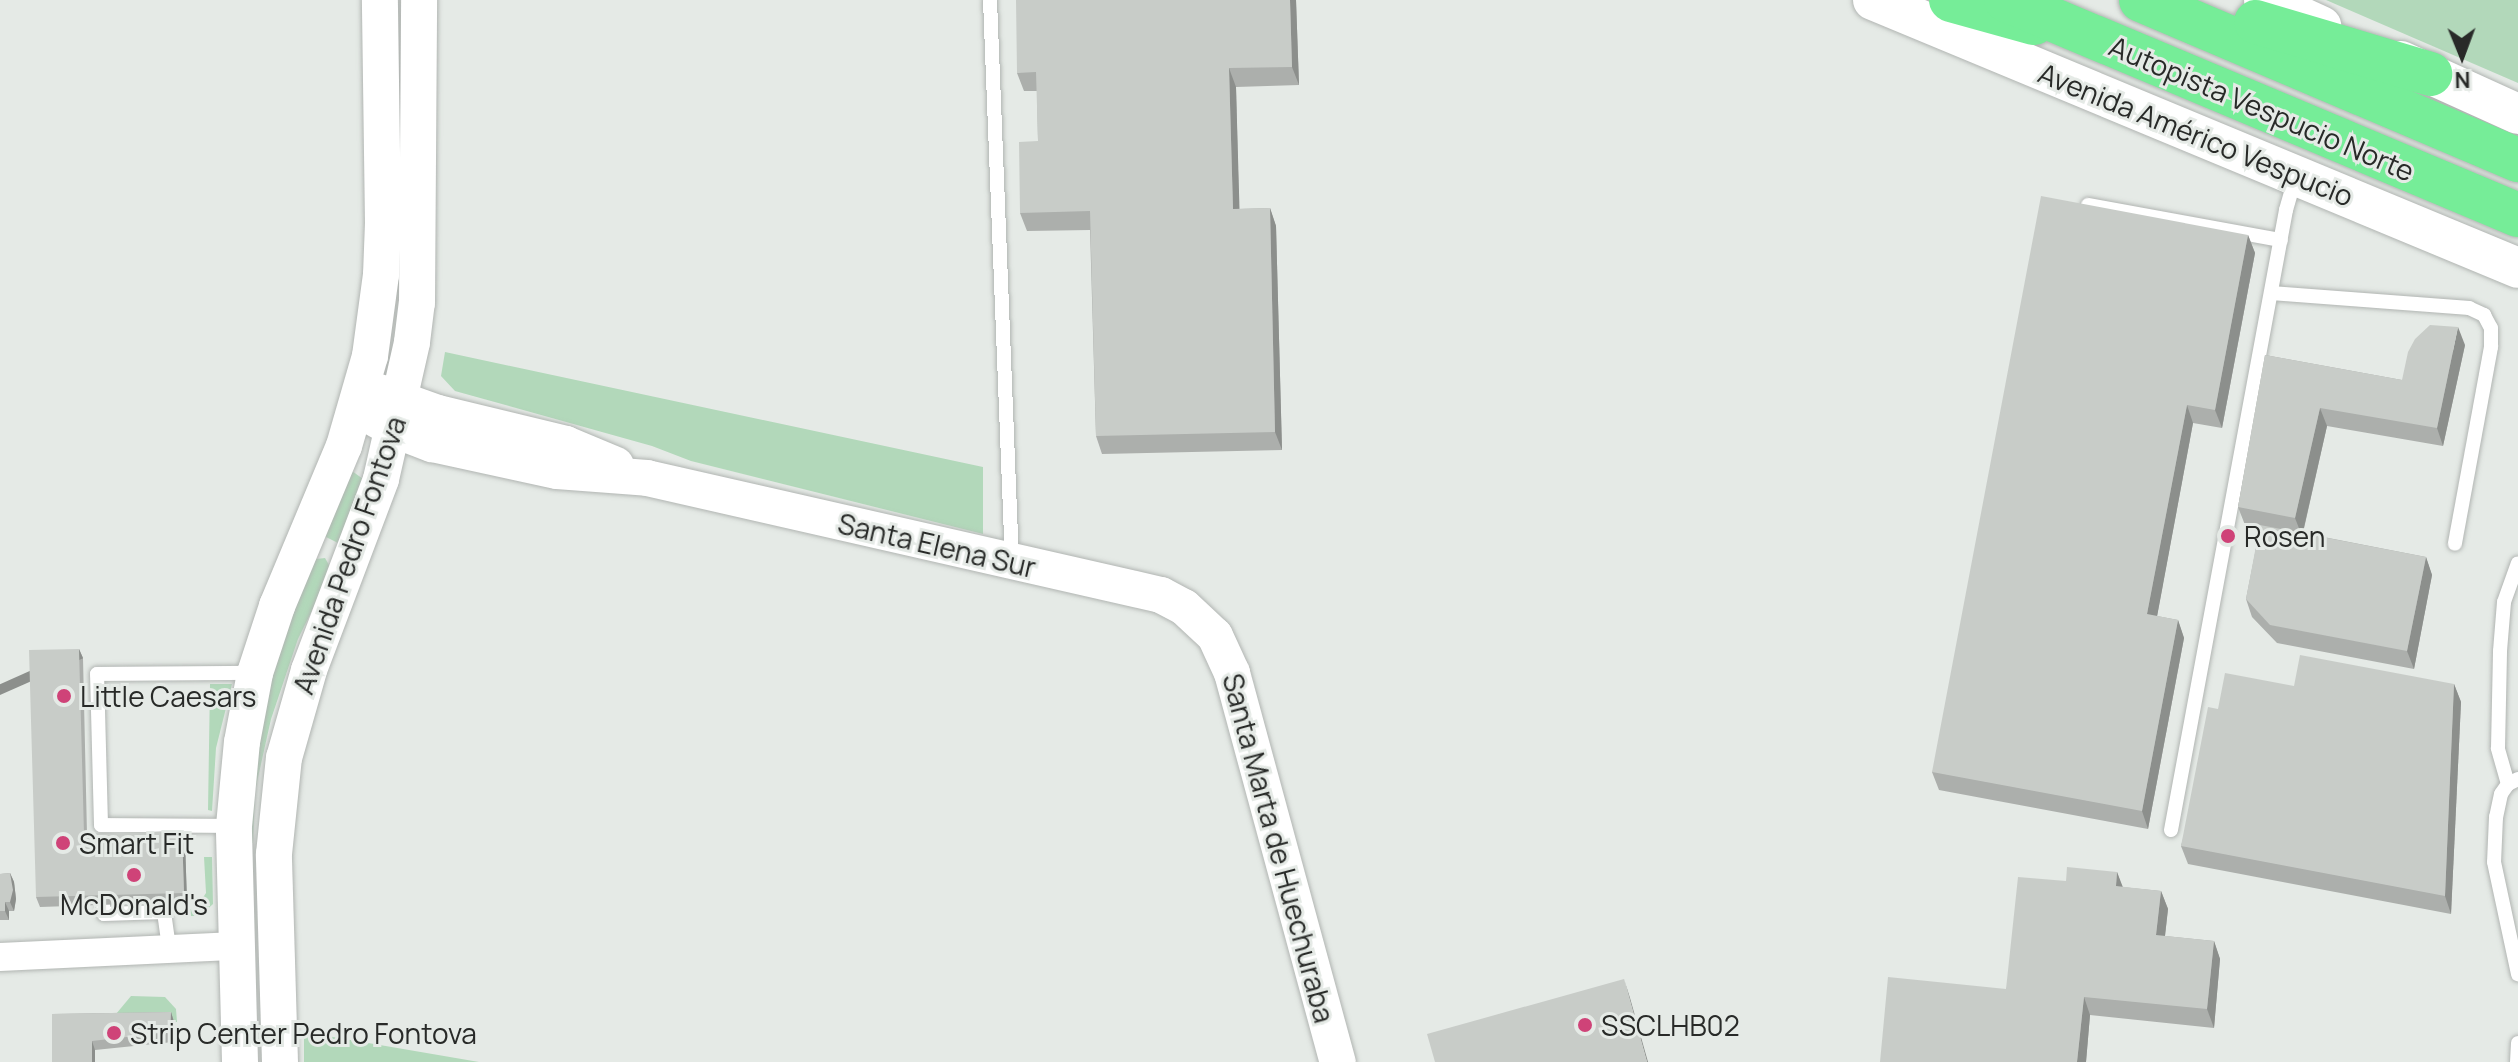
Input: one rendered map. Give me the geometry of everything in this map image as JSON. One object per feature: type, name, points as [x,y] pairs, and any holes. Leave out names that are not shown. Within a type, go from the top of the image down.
[{"type":"highway","points":[[1951,0],[2103,42]]},
{"type":"highway","name":"Autopista Vespucio Norte","points":[[2006,0],[2518,215]]},
{"type":"highway","name":"Autopista Vespucio Norte","points":[[2141,0],[2518,160]]},
{"type":"highway","points":[[2181,0],[2430,74]]},
{"type":"main road","name":"Avenida Américo Vespucio","points":[[1873,0],[2518,268]]},
{"type":"main road","points":[[2264,0],[2518,114]]},
{"type":"street","name":"Avenida Pedro Fontova","points":[[240,1062],[234,826],[242,742],[255,673],[360,397],[381,275],[380,0]]},
{"type":"street","name":"Avenida Pedro Fontova","points":[[280,1062],[274,854],[280,784],[299,697],[345,580],[398,415],[417,303],[419,0]]},
{"type":"street","name":"Santa Elena Sur","points":[[360,397],[398,415],[438,413],[566,444],[647,478],[1161,595],[1184,607],[1215,636]]},
{"type":"street","points":[[298,556],[315,549],[328,551],[341,566],[345,580]]},
{"type":"street","name":"Santa Marta de Huechuraba","points":[[1215,636],[1232,673],[1338,1062]]},
{"type":"street","points":[[0,957],[236,946]]},
{"type":"lane","points":[[990,0],[1012,562]]},
{"type":"lane","points":[[2171,830],[2281,240],[2297,175]]},
{"type":"lane","points":[[2071,202],[2281,240]]},
{"type":"lane","points":[[2271,293],[2469,308],[2484,315],[2491,328],[2491,347],[2455,544]]},
{"type":"lane","points":[[2518,563],[2504,602],[2500,651],[2498,748],[2513,781],[2501,794],[2496,817],[2495,878],[2518,974]]},
{"type":"lane","points":[[101,843],[97,674],[255,673]]},
{"type":"lane","points":[[101,825],[234,826]]},
{"type":"lane","points":[[103,905],[104,914],[164,912],[169,948]]},
{"type":"lane","points":[[2517,1062],[2518,1043]]},
{"type":"green space","points":[[2326,0],[2518,0],[2518,83]]},
{"type":"green space","points":[[445,352],[983,467],[983,534],[691,461],[652,446],[455,391],[441,376]]},
{"type":"green space","points":[[352,471],[363,479],[338,543],[318,533]]},
{"type":"green space","points":[[325,558],[332,570],[298,639],[271,719],[255,791],[253,843],[250,843],[251,794],[276,642],[316,559]]},
{"type":"green space","points":[[210,684],[232,684],[216,748],[212,811],[208,810]]},
{"type":"green space","points":[[204,857],[212,857],[213,904],[200,916],[191,916],[190,909],[196,908],[206,893]]},
{"type":"green space","points":[[131,996],[165,997],[176,1009],[177,1022],[116,1023],[116,1014]]},
{"type":"green space","points":[[304,1032],[479,1062],[304,1062]]},
{"type":"building","points":[[1016,0],[1290,0],[1292,67],[1229,68],[1233,209],[1270,208],[1275,432],[1096,436],[1090,211],[1020,213],[1019,142],[1038,141],[1036,72],[1017,73]]},
{"type":"building","points":[[2041,196],[2248,235],[2215,410],[2187,405],[2147,614],[2178,620],[2142,811],[1932,772]]},
{"type":"building","points":[[2430,325],[2458,327],[2437,428],[2320,408],[2295,518],[2238,507],[2265,355],[2402,380],[2408,352],[2415,339]]},
{"type":"building","points":[[2260,525],[2426,557],[2407,651],[2270,625],[2246,599]]},
{"type":"building","points":[[79,649],[84,834],[182,831],[184,893],[36,897],[29,650]]},
{"type":"building","points":[[2300,655],[2454,684],[2445,896],[2181,846],[2208,707],[2218,709],[2225,673],[2294,686]]},
{"type":"building","points":[[2067,867],[2117,872],[2116,886],[2161,891],[2156,935],[2214,941],[2207,1009],[2084,997],[2077,1062],[1880,1062],[1888,977],[2006,989],[2018,877],[2066,881]]},
{"type":"building","points":[[10,873],[13,890],[10,902],[5,902],[5,911],[0,911],[0,874]]},
{"type":"building","name":"SSCLHB02","points":[[1624,979],[1647,1062],[1435,1062],[1427,1034]]},
{"type":"building","name":"Strip Center Pedro Fontova","points":[[171,1012],[170,1032],[92,1041],[92,1062],[52,1062],[52,1014]]},
{"type":"place","name":"Rosen","points":[[2228,536]]},
{"type":"place","name":"Little Caesars","points":[[64,696]]},
{"type":"place","name":"Smart Fit","points":[[63,843]]},
{"type":"place","name":"McDonald's","points":[[134,875]]},
{"type":"place","name":"SSCLHB02","points":[[1585,1025]]},
{"type":"place","name":"Strip Center Pedro Fontova","points":[[114,1033]]}]
